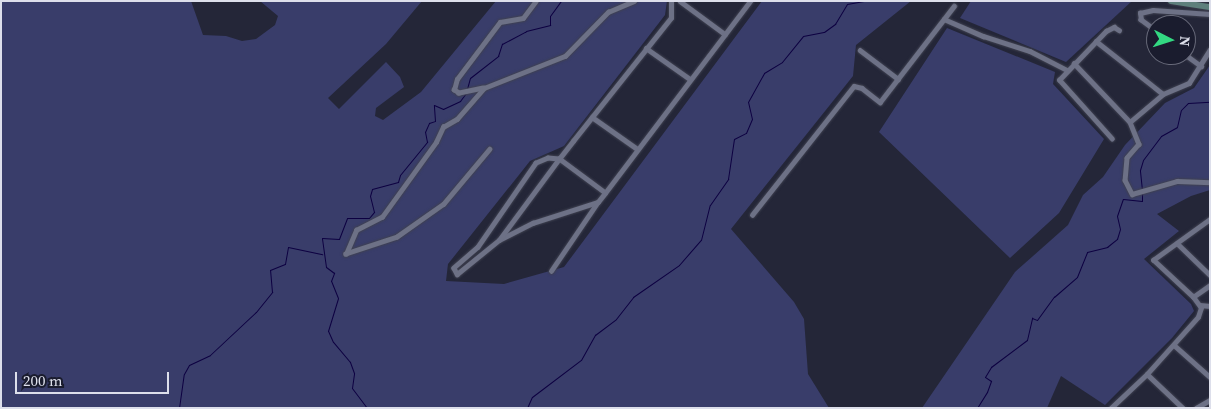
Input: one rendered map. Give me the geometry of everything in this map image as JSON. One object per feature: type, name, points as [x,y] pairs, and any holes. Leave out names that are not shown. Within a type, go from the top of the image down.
[{"type":"main road","points":[[1170,1],[1210,7]]},
{"type":"street","points":[[536,1],[523,18],[500,22],[457,79],[454,90],[459,93],[484,88],[565,56],[608,12],[634,1]]},
{"type":"street","points":[[671,1],[671,18]]},
{"type":"street","points":[[551,271],[636,148],[750,1]]},
{"type":"street","points":[[499,240],[559,159],[682,2],[725,34]]},
{"type":"street","points":[[752,214],[854,86],[862,88],[880,102],[954,6]]},
{"type":"street","points":[[1146,24],[1141,20],[1140,13],[1153,10],[1210,14]]},
{"type":"street","points":[[944,19],[983,36],[1030,51],[1067,70]]},
{"type":"street","points":[[1112,140],[1059,80],[1110,28],[1119,30]]},
{"type":"street","points":[[1096,41],[1163,94]]},
{"type":"street","points":[[646,48],[690,79]]},
{"type":"street","points":[[860,50],[898,79]]},
{"type":"street","points":[[1130,122],[1163,94],[1189,83],[1210,50]]},
{"type":"street","points":[[1196,62],[1201,66]]},
{"type":"street","points":[[1074,63],[1130,122],[1139,144],[1126,158],[1125,180],[1132,194],[1177,182],[1210,182]]},
{"type":"street","points":[[484,88],[457,119],[442,127],[436,142],[382,217],[356,230],[346,254],[397,237],[444,204],[490,148]]},
{"type":"street","points":[[592,117],[636,148]]},
{"type":"street","points":[[598,202],[532,223],[499,240],[457,274],[454,268],[478,247],[536,163],[548,158],[559,159],[605,193]]},
{"type":"street","points":[[1111,408],[1147,374],[1200,313],[1200,305],[1193,297],[1153,260],[1210,219]]},
{"type":"street","points":[[1177,243],[1210,275]]},
{"type":"street","points":[[1193,297],[1210,285]]},
{"type":"street","points":[[1200,305],[1210,306]]},
{"type":"street","points":[[1174,345],[1210,378]]},
{"type":"street","points":[[1147,374],[1182,408]]},
{"type":"street","points":[[1196,408],[1210,400]]},
{"type":"shaded area","points":[[1,1],[191,1],[203,35],[226,36],[242,41],[256,39],[275,25],[278,16],[260,1],[422,1],[386,44],[328,98],[339,109],[386,62],[400,77],[404,87],[376,108],[375,116],[383,120],[421,92],[496,1],[667,1],[665,15],[564,146],[530,161],[448,264],[446,281],[504,284],[564,267],[762,1],[911,1],[856,45],[853,76],[731,229],[794,302],[804,319],[808,374],[829,408],[1,408]]},
{"type":"shaded area","points":[[971,1],[1132,1],[1066,62],[960,18]]},
{"type":"shaded area","points":[[947,28],[1055,72],[1053,84],[1104,139],[1059,213],[1010,258],[879,132]]},
{"type":"shaded area","points":[[1210,65],[1210,190],[1191,196],[1157,214],[1179,231],[1144,259],[1191,304],[1194,311],[1172,338],[1105,405],[1061,376],[1047,408],[922,408],[1015,272],[1068,225],[1083,195],[1103,177],[1125,145],[1165,103],[1194,88]]},
{"type":"waterway","points":[[467,89],[470,78],[498,56],[502,44],[526,31],[550,25],[550,16],[561,1]]},
{"type":"waterway","points":[[527,408],[532,397],[581,360],[595,335],[616,319],[633,297],[679,265],[701,240],[710,205],[728,179],[734,139],[746,133],[752,119],[748,102],[764,73],[782,62],[803,36],[824,32],[835,24],[847,4],[864,1]]},
{"type":"waterway","points":[[367,408],[352,388],[354,373],[350,362],[333,342],[328,331],[338,298],[331,281],[334,273],[326,267],[322,238],[339,239],[347,218],[369,218],[374,212],[370,196],[372,189],[398,182],[400,175],[427,142],[425,132],[429,123],[435,121],[434,105],[443,109],[460,101],[466,93]]},
{"type":"waterway","points":[[1142,190],[1140,170],[1143,160],[1161,136],[1177,127],[1181,110],[1188,103],[1210,102]]},
{"type":"waterway","points":[[977,408],[987,392],[991,381],[985,377],[991,367],[1027,340],[1032,318],[1037,320],[1054,297],[1077,277],[1087,252],[1107,247],[1117,239],[1120,229],[1117,216],[1123,199],[1142,201],[1142,194]]},
{"type":"waterway","points":[[179,408],[184,374],[189,365],[210,355],[256,312],[272,292],[270,270],[285,264],[288,247],[322,254]]}]
